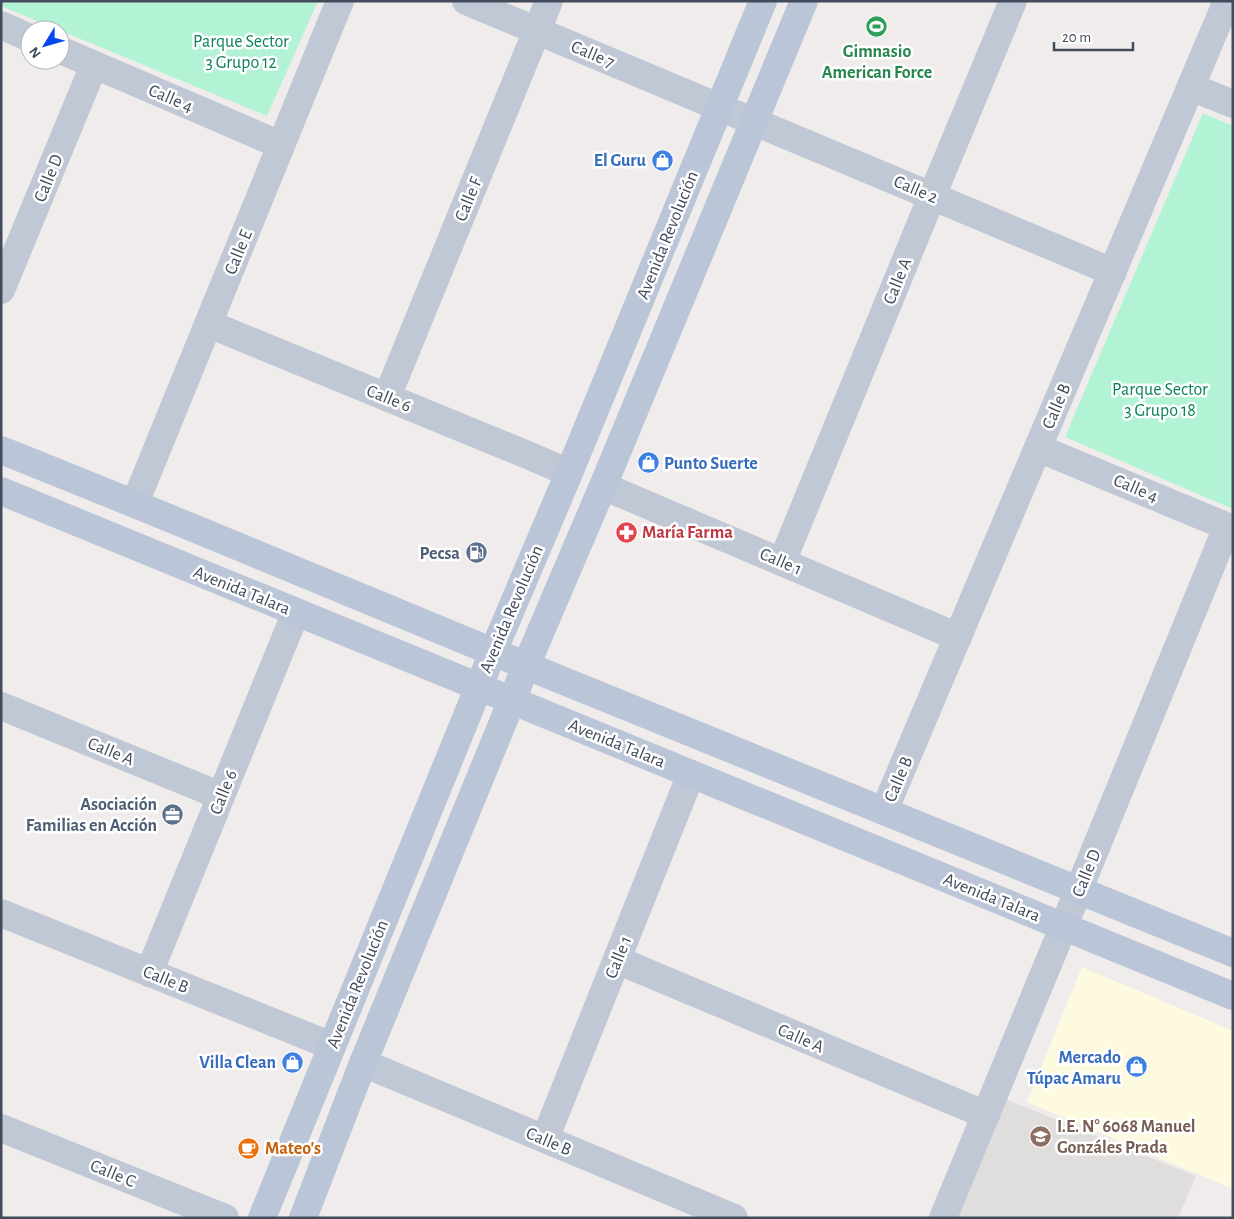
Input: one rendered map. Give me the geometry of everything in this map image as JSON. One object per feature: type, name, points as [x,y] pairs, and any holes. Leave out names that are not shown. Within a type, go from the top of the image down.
[{"type":"street","name":"Calle E","points":[[135,503],[340,1]]},
{"type":"street","name":"Calle 7","points":[[466,1],[719,107]]},
{"type":"street","name":"Calle F","points":[[387,398],[549,1]]},
{"type":"street","name":"Avenida Revolución","points":[[262,1218],[478,687],[569,473],[763,1]]},
{"type":"street","name":"Avenida Revolución","points":[[303,1218],[363,1063],[512,700],[804,1]]},
{"type":"street","name":"Calle A","points":[[782,562],[1013,1]]},
{"type":"street","name":"Calle B","points":[[884,811],[1227,1]]},
{"type":"street","points":[[1,26],[20,34]]},
{"type":"street","name":"Calle 4","points":[[70,54],[282,145]]},
{"type":"street","name":"Calle D","points":[[1,290],[94,65]]},
{"type":"street","points":[[1191,87],[1233,104]]},
{"type":"street","name":"Calle 2","points":[[719,107],[1113,272]]},
{"type":"street","name":"Calle 6","points":[[209,324],[569,473]]},
{"type":"street","name":"Calle 4","points":[[1038,448],[1230,528]]},
{"type":"street","points":[[1,450],[135,503],[526,666],[1080,889],[1233,953]]},
{"type":"street","name":"Calle 1","points":[[603,486],[958,637]]},
{"type":"street","name":"Avenida Talara","points":[[1,491],[1233,996]]},
{"type":"street","name":"Calle D","points":[[943,1218],[1230,528]]},
{"type":"street","name":"Calle 6","points":[[150,973],[296,612]]},
{"type":"street","name":"Calle A","points":[[1,706],[221,796]]},
{"type":"street","name":"Calle 1","points":[[546,1139],[691,774]]},
{"type":"street","name":"Calle B","points":[[1,913],[332,1046]]},
{"type":"street","name":"Calle A","points":[[617,960],[986,1115]]},
{"type":"street","name":"Calle B","points":[[363,1063],[731,1217]]},
{"type":"street","name":"Calle C","points":[[1,1128],[225,1218]]},
{"type":"shaded area","name":"Mercado Túpac Amaru","points":[[1082,967],[1233,1031],[1233,1189],[1027,1102]]},
{"type":"shaded area","name":"I.E. N° 6068 Manuel Gonzáles Prada","points":[[1000,1097],[1196,1176],[1178,1218],[950,1218]]},
{"type":"green space","name":"Parque Sector 3 Grupo 12","points":[[1,1],[318,1],[267,116],[70,35],[70,20],[35,20],[1,6]]},
{"type":"green space","name":"Parque Sector 3 Grupo 18","points":[[1203,113],[1233,126],[1233,509],[1065,437]]},
{"type":"place","name":"Gimnasio American Force","points":[[877,26]]},
{"type":"place","name":"El Guru","points":[[662,160]]},
{"type":"place","name":"Punto Suerte","points":[[648,463]]},
{"type":"place","name":"María Farma","points":[[626,532]]},
{"type":"place","name":"Pecsa","points":[[476,553]]},
{"type":"place","name":"Asociación Familias en Acción","points":[[173,814]]},
{"type":"place","name":"Villa Clean","points":[[292,1062]]},
{"type":"place","name":"Mercado Túpac Amaru","points":[[1137,1067]]},
{"type":"place","name":"I.E. N° 6068 Manuel Gonzáles Prada","points":[[1041,1136]]},
{"type":"place","name":"Mateo's","points":[[249,1148]]}]
